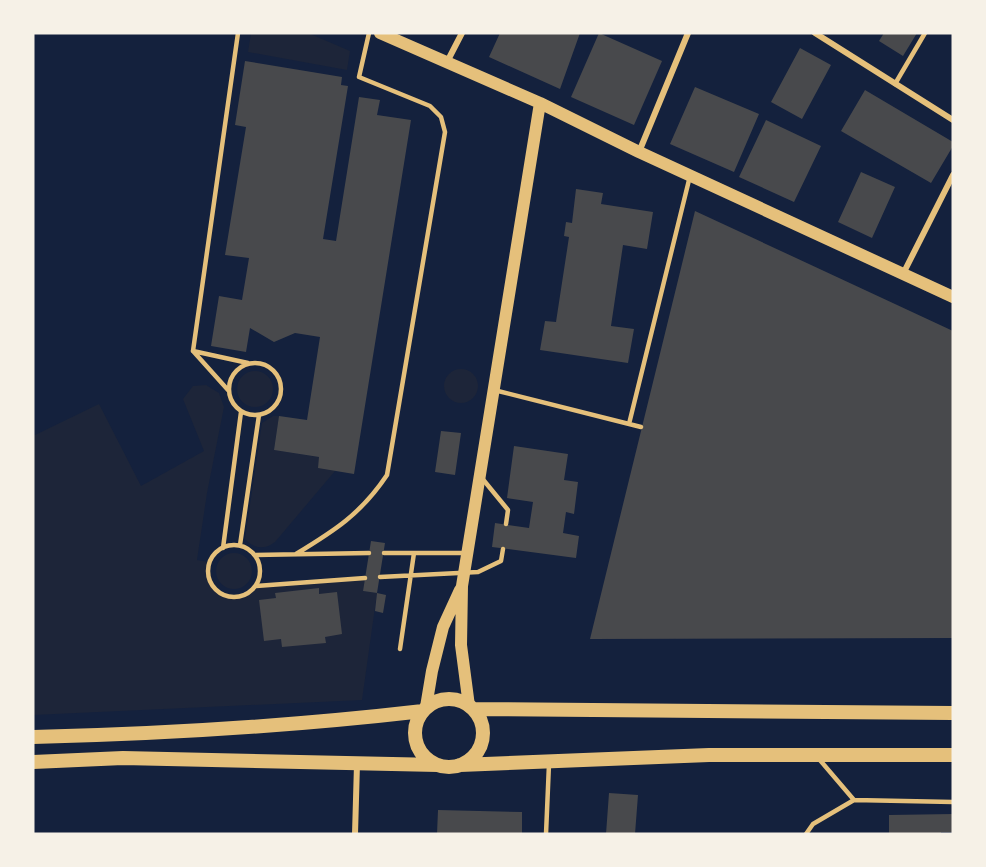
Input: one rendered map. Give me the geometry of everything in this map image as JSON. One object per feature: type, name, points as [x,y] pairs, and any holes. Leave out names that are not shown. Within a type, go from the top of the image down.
[{"type":"main road","points":[[381,33],[540,103],[690,176],[953,297]]},
{"type":"main road","points":[[471,708],[461,645],[462,586],[540,103]]},
{"type":"main road","points":[[424,709],[443,627],[462,586]]},
{"type":"main road","points":[[438,765],[423,755],[415,738],[417,719],[424,709],[433,703],[447,699],[455,700],[471,708],[480,718],[483,729],[482,741],[477,751],[470,760],[460,765]]},
{"type":"main road","points":[[471,708],[953,713]]},
{"type":"main road","points":[[33,737],[195,732],[363,718],[424,709]]},
{"type":"main road","points":[[33,762],[123,758],[449,767],[709,754],[953,755]]},
{"type":"street","points":[[447,63],[462,33]]},
{"type":"street","points":[[639,152],[688,33]]},
{"type":"street","points":[[815,33],[953,120]]},
{"type":"street","points":[[903,274],[953,174]]},
{"type":"street","points":[[355,834],[357,764]]},
{"type":"lane","points":[[228,390],[194,351],[238,33]]},
{"type":"lane","points":[[296,554],[347,522],[387,475],[445,132],[441,117],[430,106],[359,77],[369,33]]},
{"type":"lane","points":[[895,84],[925,33]]},
{"type":"lane","points":[[629,424],[690,176]]},
{"type":"lane","points":[[194,351],[248,363],[256,362],[272,369],[281,382],[279,399],[274,406],[259,415],[242,412],[235,406],[228,390],[234,373],[248,363]]},
{"type":"lane","points":[[494,390],[641,427]]},
{"type":"lane","points":[[223,548],[242,412]]},
{"type":"lane","points":[[240,546],[259,415]]},
{"type":"lane","points":[[480,475],[508,510],[506,525]]},
{"type":"lane","points":[[231,545],[240,546],[255,555],[260,570],[256,586],[250,592],[235,597],[226,596],[213,586],[209,578],[209,562],[223,548],[231,545]]},
{"type":"lane","points":[[380,577],[478,572],[501,561],[503,549]]},
{"type":"lane","points":[[384,553],[467,553]]},
{"type":"lane","points":[[400,649],[414,553]]},
{"type":"lane","points":[[255,555],[369,554]]},
{"type":"lane","points":[[256,586],[365,578]]},
{"type":"lane","points":[[816,755],[854,800]]},
{"type":"lane","points":[[546,834],[549,761]]},
{"type":"lane","points":[[806,834],[813,824],[854,800],[953,802]]},
{"type":"shaded area","points":[[251,33],[308,33],[350,51],[347,70],[248,52]]},
{"type":"shaded area","points":[[461,369],[473,374],[478,386],[473,398],[461,403],[449,398],[444,386],[449,374]]},
{"type":"shaded area","points":[[255,371],[268,376],[273,389],[268,402],[255,407],[242,402],[237,389],[242,376]]},
{"type":"shaded area","points":[[206,385],[219,393],[224,407],[197,560],[209,562],[209,573],[216,589],[230,596],[248,593],[256,586],[365,578],[363,591],[377,593],[362,700],[33,715],[33,436],[99,404],[141,486],[204,451],[183,399],[193,386]]},
{"type":"shaded area","points":[[273,416],[279,416],[274,450],[319,457],[335,471],[275,542],[260,547],[252,545],[245,539],[262,423]]},
{"type":"shaded area","points":[[234,553],[247,558],[252,571],[247,584],[234,589],[221,584],[216,571],[221,558]]},
{"type":"building","points":[[500,33],[580,33],[560,89],[489,57]]},
{"type":"building","points":[[599,33],[662,61],[634,125],[571,97]]},
{"type":"building","points":[[884,33],[917,33],[903,56],[879,41]]},
{"type":"building","points":[[800,48],[831,65],[802,119],[771,102]]},
{"type":"building","points":[[245,61],[342,77],[341,85],[348,86],[323,239],[336,241],[359,97],[380,100],[377,115],[411,120],[354,474],[318,468],[319,457],[274,450],[279,416],[307,420],[320,337],[295,333],[274,342],[250,328],[246,352],[211,346],[219,296],[242,300],[249,258],[225,255],[246,127],[235,125]]},
{"type":"building","points":[[695,87],[759,114],[734,172],[670,144]]},
{"type":"building","points":[[865,90],[953,142],[953,146],[931,183],[841,131]]},
{"type":"building","points":[[766,120],[821,146],[794,202],[739,177]]},
{"type":"building","points":[[861,172],[895,187],[872,238],[838,222]]},
{"type":"building","points":[[576,189],[603,193],[601,204],[653,212],[647,249],[623,245],[611,326],[634,329],[628,363],[540,350],[545,321],[556,322],[569,237],[564,236],[566,222],[572,223]]},
{"type":"building","points":[[695,211],[953,331],[953,638],[590,639]]},
{"type":"building","points":[[441,431],[461,433],[455,475],[435,472]]},
{"type":"building","points":[[514,446],[568,454],[564,480],[578,482],[574,514],[566,512],[563,533],[579,536],[576,558],[492,547],[495,523],[529,528],[533,502],[507,498]]},
{"type":"building","points":[[371,541],[385,543],[377,593],[363,591]]},
{"type":"building","points":[[319,588],[319,594],[337,592],[342,634],[325,637],[326,643],[282,647],[281,639],[264,641],[259,600],[276,598],[275,593]]},
{"type":"building","points":[[377,593],[386,595],[383,613],[375,611]]},
{"type":"building","points":[[609,793],[638,795],[635,834],[606,834]]},
{"type":"building","points":[[438,810],[522,812],[522,834],[437,834]]},
{"type":"building","points":[[953,814],[953,832],[889,834],[889,815]]}]
